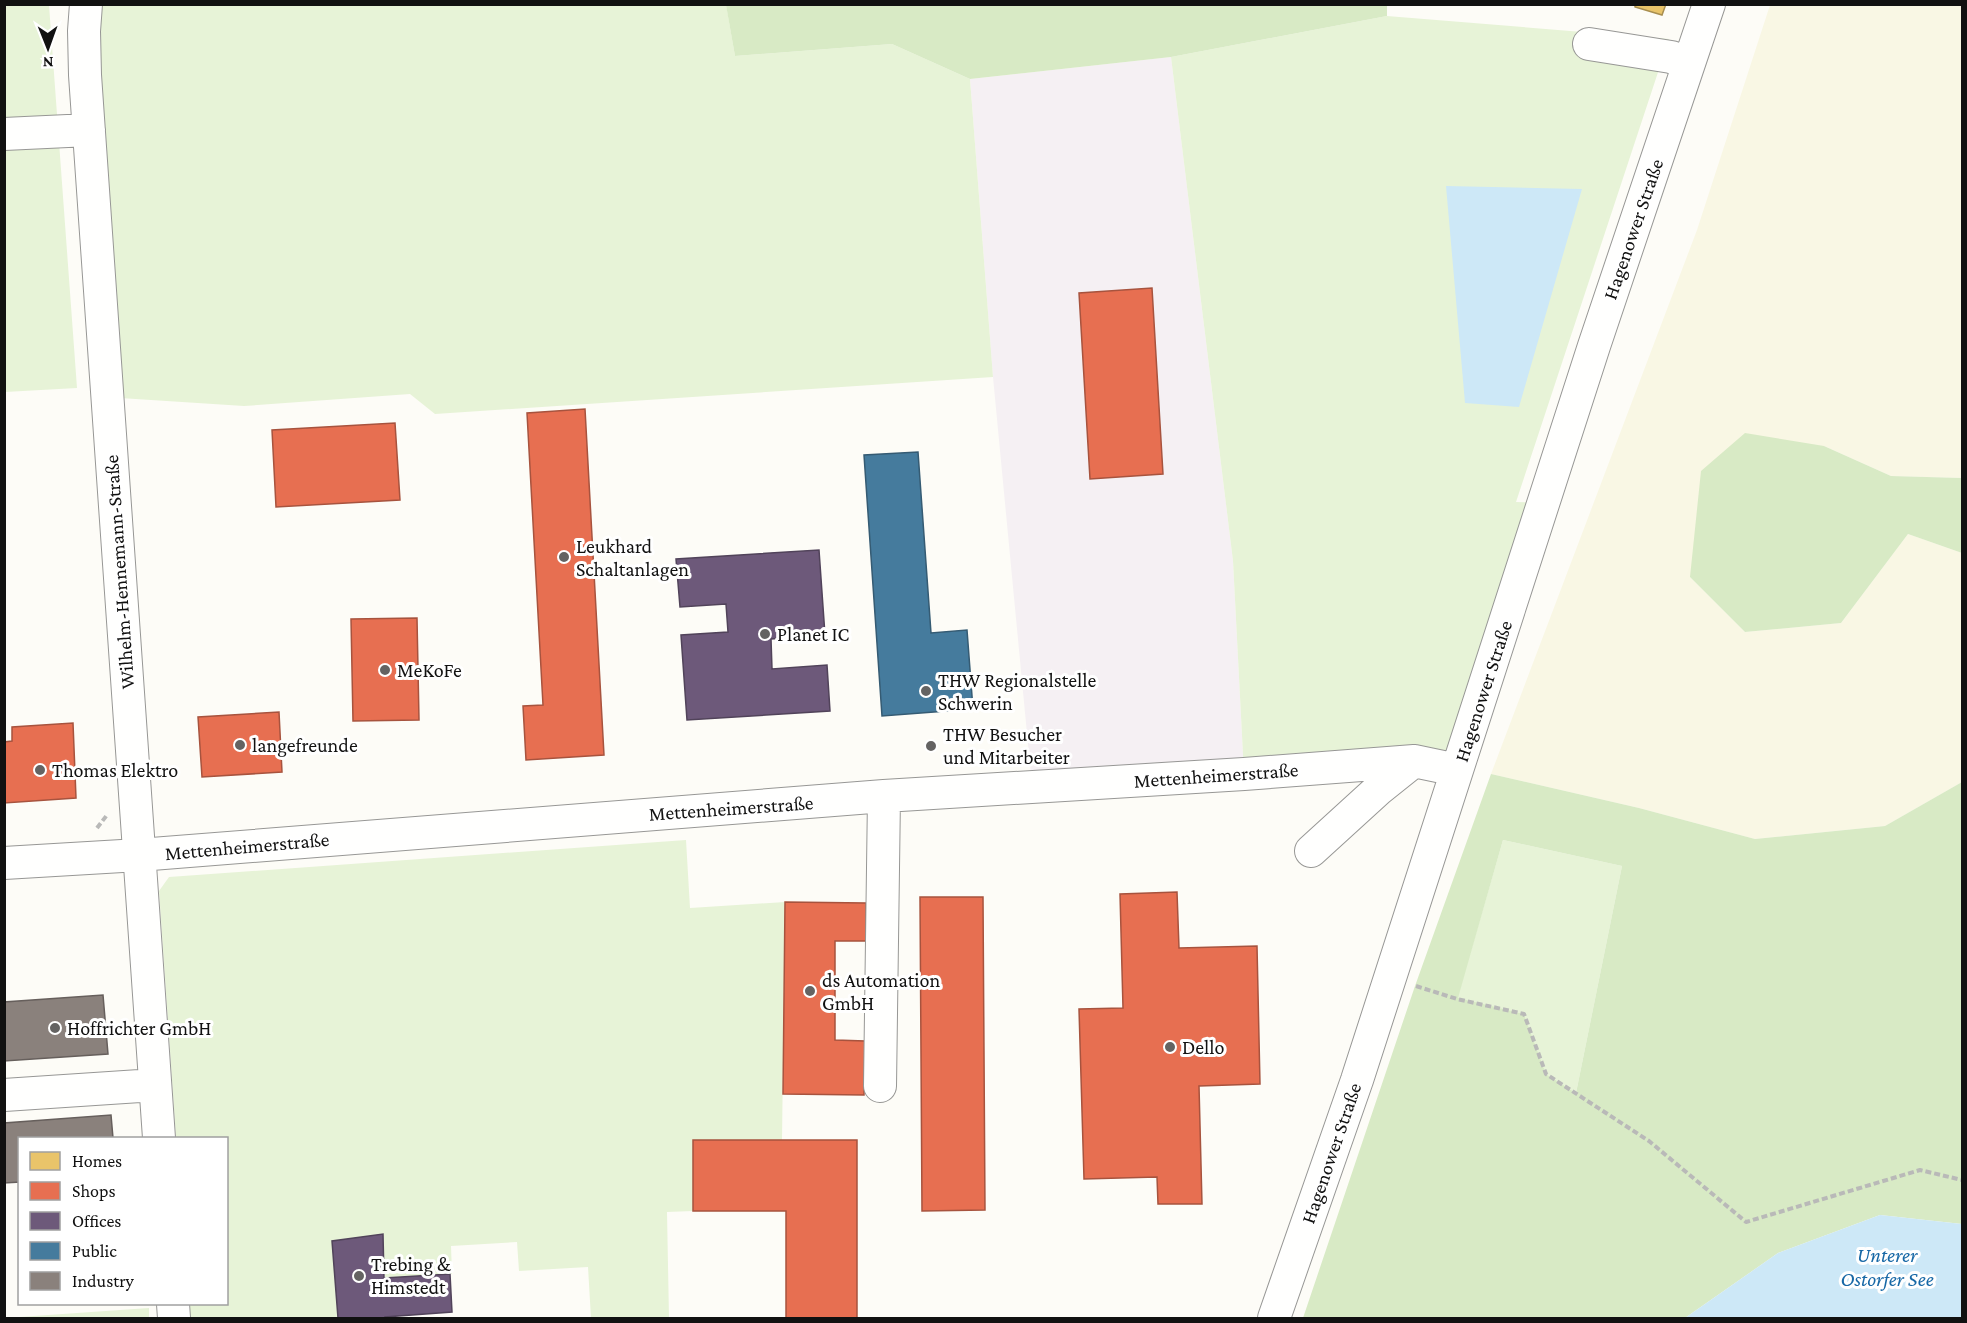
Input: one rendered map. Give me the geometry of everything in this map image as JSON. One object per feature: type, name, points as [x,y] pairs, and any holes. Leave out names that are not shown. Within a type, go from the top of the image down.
[{"type":"street","name":"Wilhelm-Hennemann-Straße","points":[[86,4],[85,75],[159,1137]]},
{"type":"street","name":"Hagenower Straße","points":[[1274,1318],[1357,1080],[1457,770],[1495,614],[1594,346],[1709,4]]},
{"type":"street","points":[[1589,44],[1671,57],[1689,63]]},
{"type":"street","points":[[4,134],[89,130]]},
{"type":"street","points":[[1311,851],[1379,789],[1414,761]]},
{"type":"street","name":"Mettenheimerstraße","points":[[4,863],[139,855],[884,796],[1414,761],[1457,770]]},
{"type":"street","points":[[880,1086],[884,796]]},
{"type":"street","points":[[4,1095],[155,1085]]},
{"type":"path","points":[[1390,977],[1457,999],[1524,1014],[1546,1074],[1648,1141],[1746,1222],[1920,1170],[1962,1180]]},
{"type":"shaded area","points":[[1770,5],[1962,5],[1962,478],[1891,476],[1824,446],[1690,577],[1745,632],[1841,623],[1908,534],[1962,553],[1962,782],[1885,826],[1755,839],[1639,808],[1491,774],[1697,230]]},
{"type":"shaded area","points":[[1171,57],[1233,561],[1244,774],[1032,786],[993,377],[970,79]]},
{"type":"green space","points":[[726,4],[735,56],[892,44],[970,79],[993,377],[435,414],[410,394],[244,406],[120,398],[97,20],[101,5]]},
{"type":"green space","points":[[726,4],[1387,5],[1387,16],[1171,57],[970,79],[892,44],[735,56]]},
{"type":"green space","points":[[5,5],[49,5],[77,388],[5,392]]},
{"type":"green space","points":[[1387,16],[1669,39],[1516,502],[1543,503],[1457,770],[1244,774],[1233,561],[1171,57]]},
{"type":"green space","points":[[1745,433],[1824,446],[1891,476],[1962,478],[1962,553],[1908,534],[1841,623],[1745,632],[1690,577],[1701,471]]},
{"type":"green space","points":[[1491,774],[1639,808],[1755,839],[1885,826],[1962,782],[1962,1224],[1880,1215],[1778,1253],[1685,1318],[1303,1318],[1415,986]],"holes":[[[1503,840],[1622,866],[1576,1093],[1546,1074],[1524,1014],[1458,998]]]},
{"type":"green space","points":[[686,840],[690,908],[785,902],[782,1140],[693,1140],[693,1211],[667,1212],[669,1318],[591,1318],[588,1267],[519,1271],[517,1242],[451,1246],[452,1274],[385,1278],[383,1234],[332,1241],[338,1318],[189,1318],[188,1305],[228,1305],[228,1137],[176,1137],[159,891],[169,877]]},
{"type":"green space","points":[[1503,840],[1622,866],[1576,1093],[1546,1074],[1524,1014],[1457,999]]},
{"type":"green space","points":[[149,1308],[149,1318],[5,1318]]},
{"type":"water","points":[[1446,186],[1582,189],[1519,407],[1465,403]]},
{"type":"water","name":"Unterer Ostorfer See","points":[[1880,1215],[1962,1224],[1962,1318],[1685,1318],[1778,1253]]},
{"type":"building: Homes","points":[[1635,4],[1666,4],[1662,15],[1635,7]]},
{"type":"building: Shops","points":[[1152,288],[1163,474],[1090,479],[1079,293]]},
{"type":"building: Shops","name":"Leukhard Schaltanlagen","points":[[585,409],[604,755],[526,760],[523,706],[543,705],[527,413]]},
{"type":"building: Shops","points":[[395,423],[400,500],[276,507],[272,430]]},
{"type":"building: Shops","name":"MeKoFe","points":[[417,618],[419,720],[353,721],[351,619]]},
{"type":"building: Shops","name":"langefreunde","points":[[279,712],[282,772],[202,777],[198,717]]},
{"type":"building: Shops","name":"Thomas Elektro","points":[[73,723],[76,798],[4,803],[4,742],[12,741],[12,727]]},
{"type":"building: Shops","name":"Dello","points":[[1177,892],[1179,948],[1257,946],[1260,1084],[1199,1086],[1202,1204],[1158,1204],[1157,1177],[1084,1179],[1079,1009],[1123,1008],[1120,894]]},
{"type":"building: Shops","points":[[920,897],[983,897],[985,1210],[922,1211]]},
{"type":"building: Shops","name":"ds Automation GmbH","points":[[785,902],[866,903],[866,941],[835,941],[835,1040],[865,1041],[864,1095],[783,1094]]},
{"type":"building: Shops","points":[[693,1140],[857,1140],[857,1318],[786,1318],[786,1211],[693,1211]]},
{"type":"building: Offices","name":"Planet IC","points":[[819,550],[825,635],[771,639],[772,669],[827,665],[830,711],[687,720],[681,635],[728,632],[726,604],[680,607],[676,559]]},
{"type":"building: Offices","name":"Trebing & Himstedt","points":[[383,1234],[384,1278],[450,1274],[452,1312],[385,1318],[338,1318],[332,1241]]},
{"type":"building: Public","points":[[918,452],[931,633],[967,630],[973,709],[882,716],[864,455]]},
{"type":"building: Industry","name":"Hoffrichter GmbH","points":[[103,995],[108,1054],[4,1061],[4,1002]]},
{"type":"building: Industry","points":[[111,1115],[113,1137],[18,1137],[18,1182],[4,1183],[4,1123]]},
{"type":"place","name":"Leukhard Schaltanlagen","points":[[564,557]]},
{"type":"place","name":"Planet IC","points":[[765,634]]},
{"type":"place","name":"MeKoFe","points":[[385,670]]},
{"type":"place","name":"THW Regionalstelle Schwerin","points":[[926,691]]},
{"type":"place","name":"langefreunde","points":[[240,745]]},
{"type":"place","name":"THW Besucher und Mitarbeiter","points":[[931,746]]},
{"type":"place","name":"Thomas Elektro","points":[[40,770]]},
{"type":"place","name":"ds Automation GmbH","points":[[810,991]]},
{"type":"place","name":"Hoffrichter GmbH","points":[[55,1028]]},
{"type":"place","name":"Dello","points":[[1170,1047]]},
{"type":"place","name":"Trebing & Himstedt","points":[[359,1276]]}]
